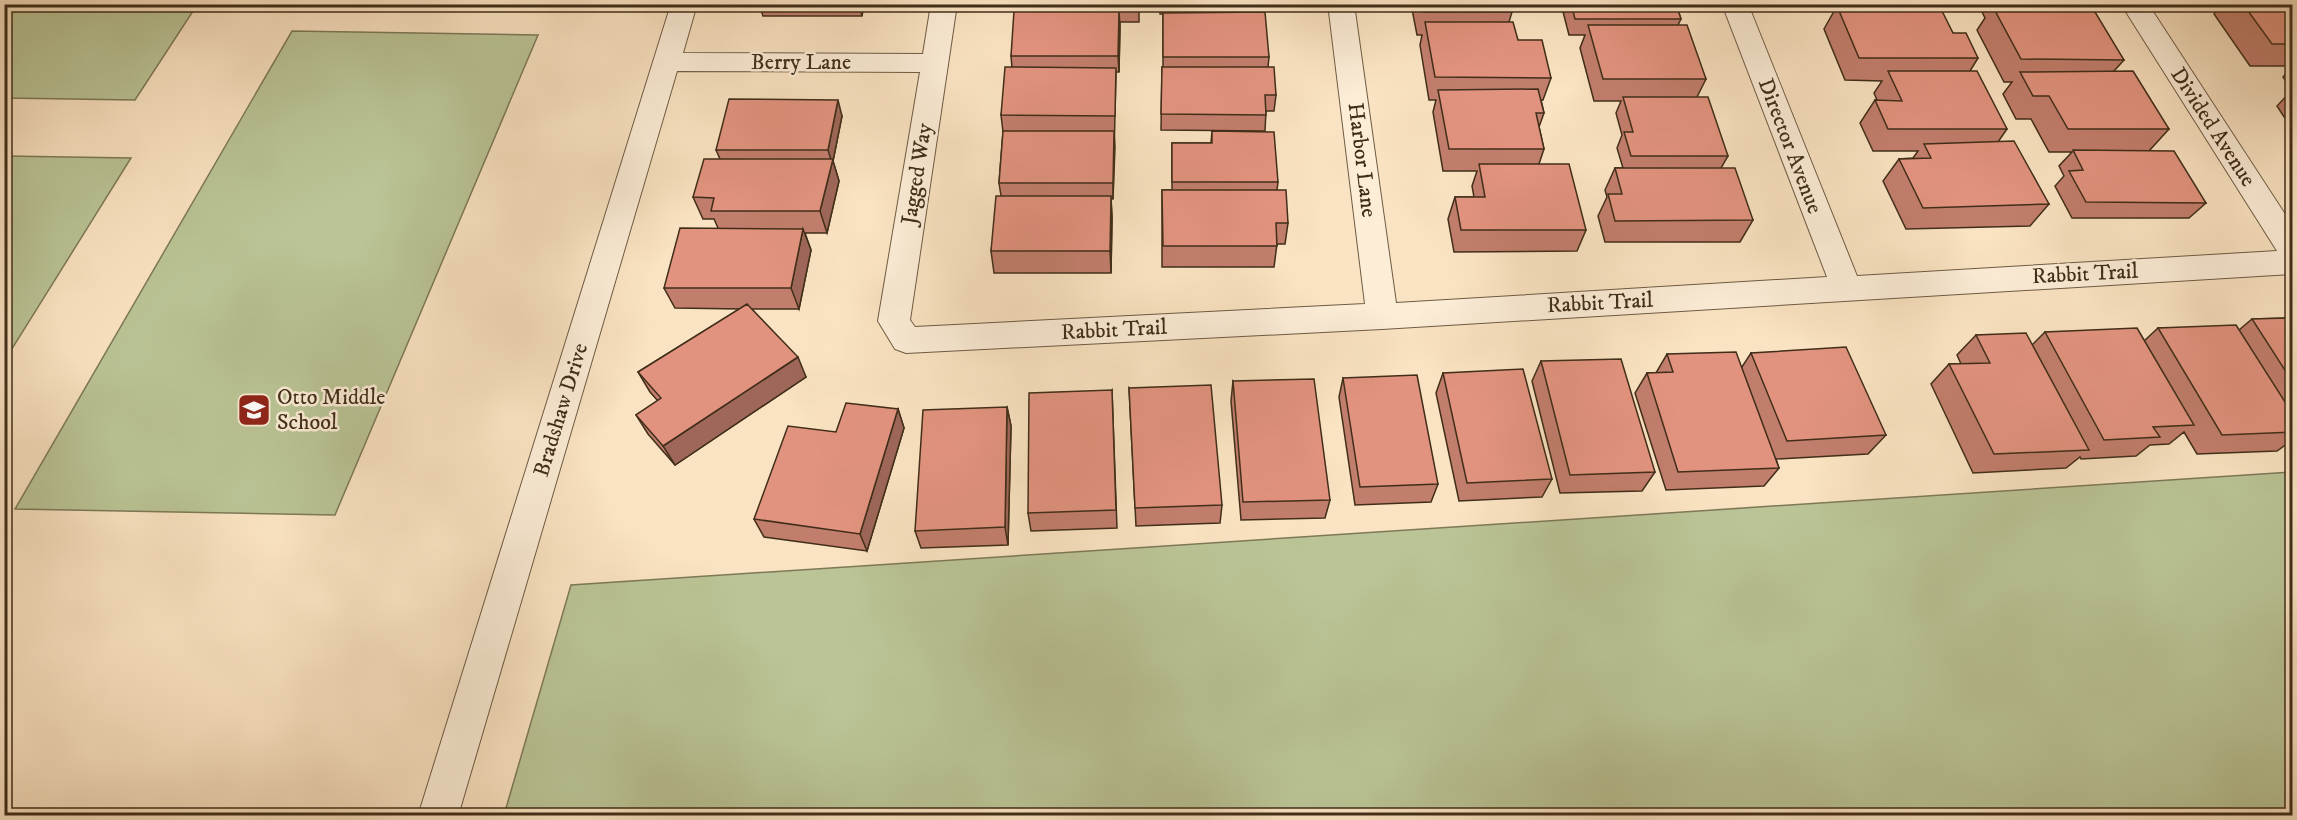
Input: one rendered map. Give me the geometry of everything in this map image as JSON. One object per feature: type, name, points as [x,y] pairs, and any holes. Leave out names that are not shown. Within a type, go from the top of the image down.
[{"type":"street","name":"Bradshaw Drive","points":[[438,816],[684,4]]},
{"type":"street","name":"Jagged Way","points":[[906,340],[894,321],[944,4]]},
{"type":"street","name":"Harbor Lane","points":[[1341,4],[1382,316]]},
{"type":"street","name":"Director Avenue","points":[[1735,4],[1846,288]]},
{"type":"street","name":"Divided Avenue","points":[[2134,4],[2292,249]]},
{"type":"street","name":"Berry Lane","points":[[666,62],[935,63]]},
{"type":"street","name":"Rabbit Trail","points":[[906,340],[1382,316],[2292,262]]},
{"type":"green space","points":[[4,5],[197,5],[135,100],[5,98]]},
{"type":"green space","points":[[292,31],[538,35],[335,515],[15,509]]},
{"type":"green space","points":[[4,156],[131,158],[5,360]]},
{"type":"green space","points":[[2292,472],[2292,815],[504,815],[571,585]]},
{"type":"building","points":[[1421,4],[1510,4],[1512,12],[1422,12]]},
{"type":"building","points":[[1571,4],[1676,4],[1681,19],[1575,19]]},
{"type":"building","points":[[2243,4],[2292,4],[2292,44],[2272,44]]},
{"type":"building","points":[[1837,6],[1940,7],[1953,33],[1966,33],[1978,58],[1859,58]]},
{"type":"building","points":[[1993,7],[2092,7],[2124,60],[2021,59]]},
{"type":"building","points":[[1014,11],[1119,11],[1118,56],[1011,56]]},
{"type":"building","points":[[1265,12],[1269,57],[1163,57],[1163,13]]},
{"type":"building","points":[[1425,22],[1513,22],[1518,40],[1542,40],[1551,78],[1435,77]]},
{"type":"building","points":[[1588,25],[1687,25],[1706,79],[1603,79]]},
{"type":"building","points":[[1005,67],[1116,68],[1115,116],[1001,115]]},
{"type":"building","points":[[1162,67],[1274,67],[1276,95],[1265,95],[1266,115],[1161,114]]},
{"type":"building","points":[[1888,71],[1977,71],[2007,129],[1888,129],[1875,100],[1902,101]]},
{"type":"building","points":[[2133,71],[2169,129],[2068,129],[2049,96],[2033,96],[2020,72]]},
{"type":"building","points":[[1538,89],[1544,113],[1536,113],[1544,149],[1449,149],[1438,90]]},
{"type":"building","points":[[1623,97],[1708,97],[1728,156],[1631,156],[1624,132],[1633,132]]},
{"type":"building","points":[[729,99],[838,100],[828,150],[716,150]]},
{"type":"building","points":[[1003,131],[1114,131],[1113,183],[999,183]]},
{"type":"building","points":[[1212,131],[1274,132],[1278,182],[1172,182],[1172,143],[1212,143]]},
{"type":"building","points":[[2014,141],[2049,204],[1923,208],[1899,159],[1931,158],[1924,144]]},
{"type":"building","points":[[2073,150],[2174,151],[2206,203],[2086,202],[2069,171],[2083,170]]},
{"type":"building","points":[[704,159],[833,159],[820,211],[711,211],[714,198],[693,197]]},
{"type":"building","points":[[1479,164],[1569,164],[1586,230],[1461,230],[1455,197],[1485,197]]},
{"type":"building","points":[[1615,168],[1735,168],[1753,220],[1615,221],[1608,194],[1622,194]]},
{"type":"building","points":[[1162,190],[1286,190],[1288,223],[1276,223],[1277,246],[1163,246]]},
{"type":"building","points":[[996,196],[1111,196],[1110,251],[991,251]]},
{"type":"building","points":[[680,228],[803,229],[791,288],[664,288]]},
{"type":"building","points":[[747,304],[798,357],[663,446],[636,415],[661,398],[638,372]]},
{"type":"building","points":[[2292,318],[2292,381],[2252,319]]},
{"type":"building","points":[[2236,325],[2292,413],[2292,432],[2222,435],[2158,328]]},
{"type":"building","points":[[2137,328],[2194,425],[2153,427],[2160,437],[2104,440],[2045,332]]},
{"type":"building","points":[[2026,333],[2089,450],[1994,454],[1949,364],[1990,363],[1976,335]]},
{"type":"building","points":[[1846,347],[1886,435],[1787,441],[1751,353]]},
{"type":"building","points":[[1736,352],[1779,468],[1678,472],[1647,373],[1673,372],[1667,354]]},
{"type":"building","points":[[1621,359],[1655,472],[1570,475],[1541,361]]},
{"type":"building","points":[[1523,369],[1552,479],[1467,483],[1443,373]]},
{"type":"building","points":[[1417,375],[1438,484],[1360,487],[1343,378]]},
{"type":"building","points":[[1314,379],[1330,500],[1243,502],[1233,381]]},
{"type":"building","points":[[1211,385],[1222,505],[1135,508],[1129,388]]},
{"type":"building","points":[[1112,390],[1116,510],[1028,513],[1029,393]]},
{"type":"building","points":[[846,403],[898,409],[860,534],[754,519],[788,426],[836,432]]},
{"type":"building","points":[[1007,407],[1005,527],[915,531],[923,410]]},
{"type":"place","name":"Otto Middle School","points":[[254,410]]}]
